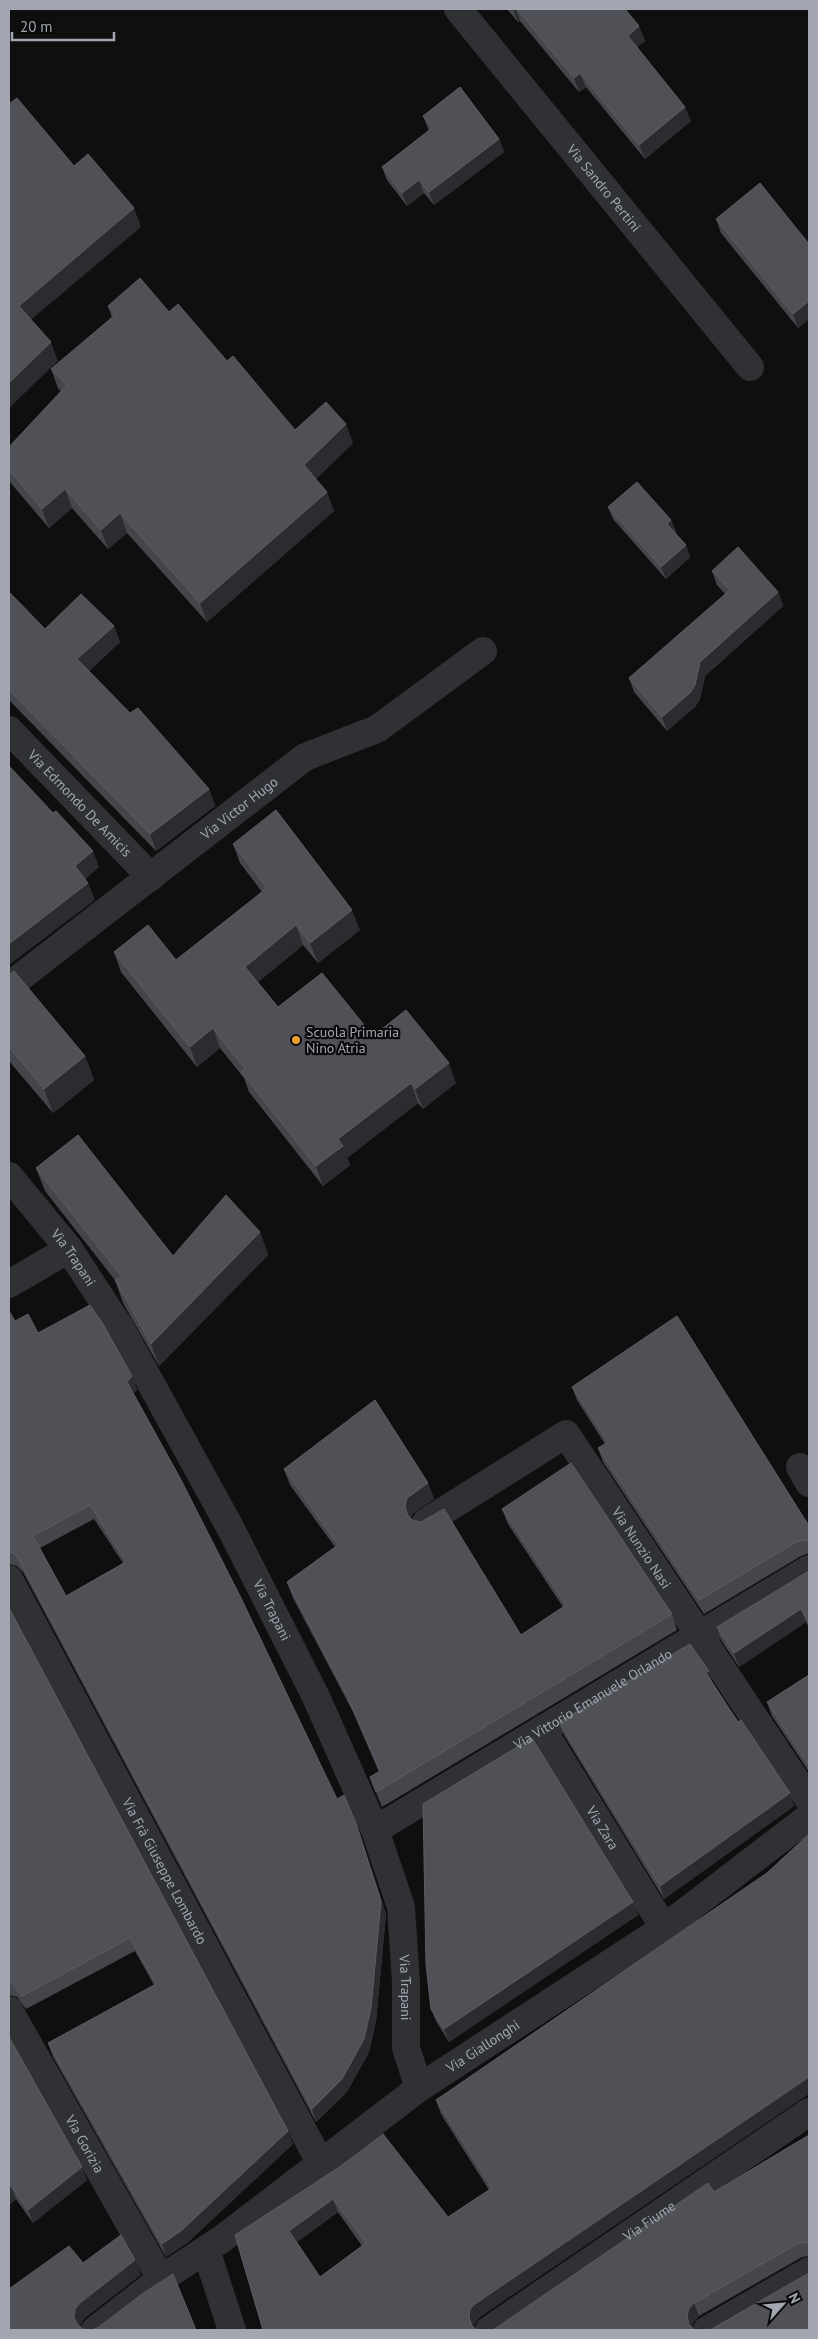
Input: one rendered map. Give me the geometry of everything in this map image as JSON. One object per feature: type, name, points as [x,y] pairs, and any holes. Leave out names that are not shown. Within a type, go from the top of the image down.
[{"type":"street","name":"Via Sandro Pertini","points":[[458,9],[750,367]]},
{"type":"street","name":"Via Victor Hugo","points":[[9,986],[305,757],[377,729],[483,651]]},
{"type":"street","name":"Via Edmondo De Amicis","points":[[9,730],[151,877]]},
{"type":"street","name":"Via Trapani","points":[[9,1176],[69,1249],[121,1329],[231,1529],[316,1698],[375,1830],[402,1908],[406,1982],[406,2048],[419,2088]]},
{"type":"street","points":[[9,1284],[69,1249]]},
{"type":"street","name":"Via Nunzio Nasi","points":[[426,1522],[566,1434],[809,1800]]},
{"type":"street","name":"Via Vittorio Emanuele Orlando","points":[[375,1830],[809,1569]]},
{"type":"street","name":"Via Frà Giuseppe Lombardo","points":[[9,1579],[321,2164]]},
{"type":"street","name":"Via Zara","points":[[542,1729],[664,1928]]},
{"type":"street","name":"Via Giallonghi","points":[[95,2330],[161,2279],[206,2250],[419,2088],[664,1928],[809,1817]]},
{"type":"street","name":"Via Gorizia","points":[[9,2010],[161,2279]]},
{"type":"street","name":"Via Fiume","points":[[489,2330],[809,2112]]},
{"type":"street","points":[[206,2250],[232,2330]]},
{"type":"street","points":[[708,2330],[809,2271]]},
{"type":"building","points":[[517,9],[625,9],[639,26],[628,36],[685,107],[639,145],[580,73],[574,78]]},
{"type":"building","points":[[460,87],[499,139],[429,192],[419,180],[402,193],[382,167],[432,128],[423,116]]},
{"type":"building","points":[[17,98],[74,166],[88,154],[134,208],[19,306],[51,342],[9,383],[9,104]]},
{"type":"building","points":[[760,183],[809,244],[809,301],[793,314],[716,219]]},
{"type":"building","points":[[140,278],[169,312],[178,304],[227,361],[233,356],[295,430],[326,402],[346,424],[304,465],[327,492],[200,603],[120,513],[101,530],[65,489],[42,509],[9,470],[9,447],[67,385],[51,369],[115,315],[108,306]]},
{"type":"building","points":[[637,482],[671,520],[667,524],[686,545],[661,567],[608,507]]},
{"type":"building","points":[[738,547],[778,592],[700,662],[695,685],[690,693],[662,717],[629,678],[730,590],[712,571]]},
{"type":"building","points":[[9,592],[45,629],[81,594],[114,626],[77,659],[130,713],[138,708],[209,789],[150,834],[9,690]]},
{"type":"building","points":[[9,766],[53,813],[56,811],[93,851],[75,866],[88,883],[9,944]]},
{"type":"building","points":[[276,810],[352,910],[310,943],[296,925],[245,967],[278,1007],[322,973],[373,1036],[406,1010],[449,1063],[415,1089],[411,1083],[338,1139],[343,1146],[316,1166],[241,1072],[245,1069],[213,1028],[190,1047],[114,952],[148,925],[176,960],[267,888],[233,844]]},
{"type":"building","points":[[14,971],[85,1056],[44,1089],[9,1047],[9,975]]},
{"type":"building","points":[[78,1135],[173,1256],[226,1195],[260,1232],[151,1344],[115,1280],[122,1277],[36,1168]]},
{"type":"building","points":[[90,1305],[103,1324],[132,1376],[127,1382],[180,1478],[241,1598],[337,1799],[344,1795],[356,1823],[381,1901],[371,2008],[364,2039],[342,2079],[312,2109],[18,1558],[12,1552],[9,1552],[9,1311],[15,1321],[28,1314],[38,1333]],"holes":[[[90,1505],[126,1562],[66,1596],[33,1536]]]},
{"type":"building","points":[[677,1316],[809,1526],[809,1541],[796,1542],[699,1600],[598,1448],[608,1442],[572,1387]]},
{"type":"building","points":[[375,1400],[428,1483],[407,1498],[405,1506],[407,1514],[412,1520],[421,1522],[444,1509],[521,1635],[566,1605],[502,1509],[571,1463],[672,1614],[376,1792],[370,1777],[380,1771],[347,1696],[287,1582],[338,1545],[284,1469]]},
{"type":"building","points":[[809,1571],[809,1622],[801,1609],[734,1653],[717,1627]]},
{"type":"building","points":[[9,1608],[288,2131],[182,2230],[162,2244],[48,2043],[156,1984],[130,1938],[22,1996],[13,1984],[9,1983]]},
{"type":"building","points":[[690,1644],[709,1671],[706,1673],[738,1722],[741,1720],[790,1793],[660,1886],[559,1722]]},
{"type":"building","points":[[809,1675],[809,1766],[767,1702]]},
{"type":"building","points":[[532,1738],[633,1902],[444,2029],[431,2009],[426,1964],[423,1804]]},
{"type":"building","points":[[809,1834],[809,2077],[475,2304],[470,2309],[469,2317],[472,2326],[477,2330],[263,2330],[235,2235],[338,2168],[383,2134],[448,2217],[492,2188],[436,2100],[767,1873]],"holes":[[[333,2199],[366,2243],[320,2277],[289,2231]]]},
{"type":"building","points":[[9,2037],[82,2167],[28,2210],[11,2186],[9,2188]]},
{"type":"building","points":[[809,2135],[809,2243],[797,2244],[694,2303],[689,2308],[687,2316],[689,2325],[695,2330],[493,2330],[708,2183],[714,2192]]},
{"type":"building","points":[[121,2235],[135,2260],[75,2309],[74,2317],[77,2324],[83,2329],[90,2330],[9,2330],[9,2289],[69,2246],[83,2263]]},
{"type":"building","points":[[809,2273],[809,2330],[710,2330]]},
{"type":"building","points":[[173,2274],[196,2330],[92,2330],[99,2327],[142,2294]]},
{"type":"place","name":"Scuola Primaria Nino Atria","points":[[296,1040]]}]
